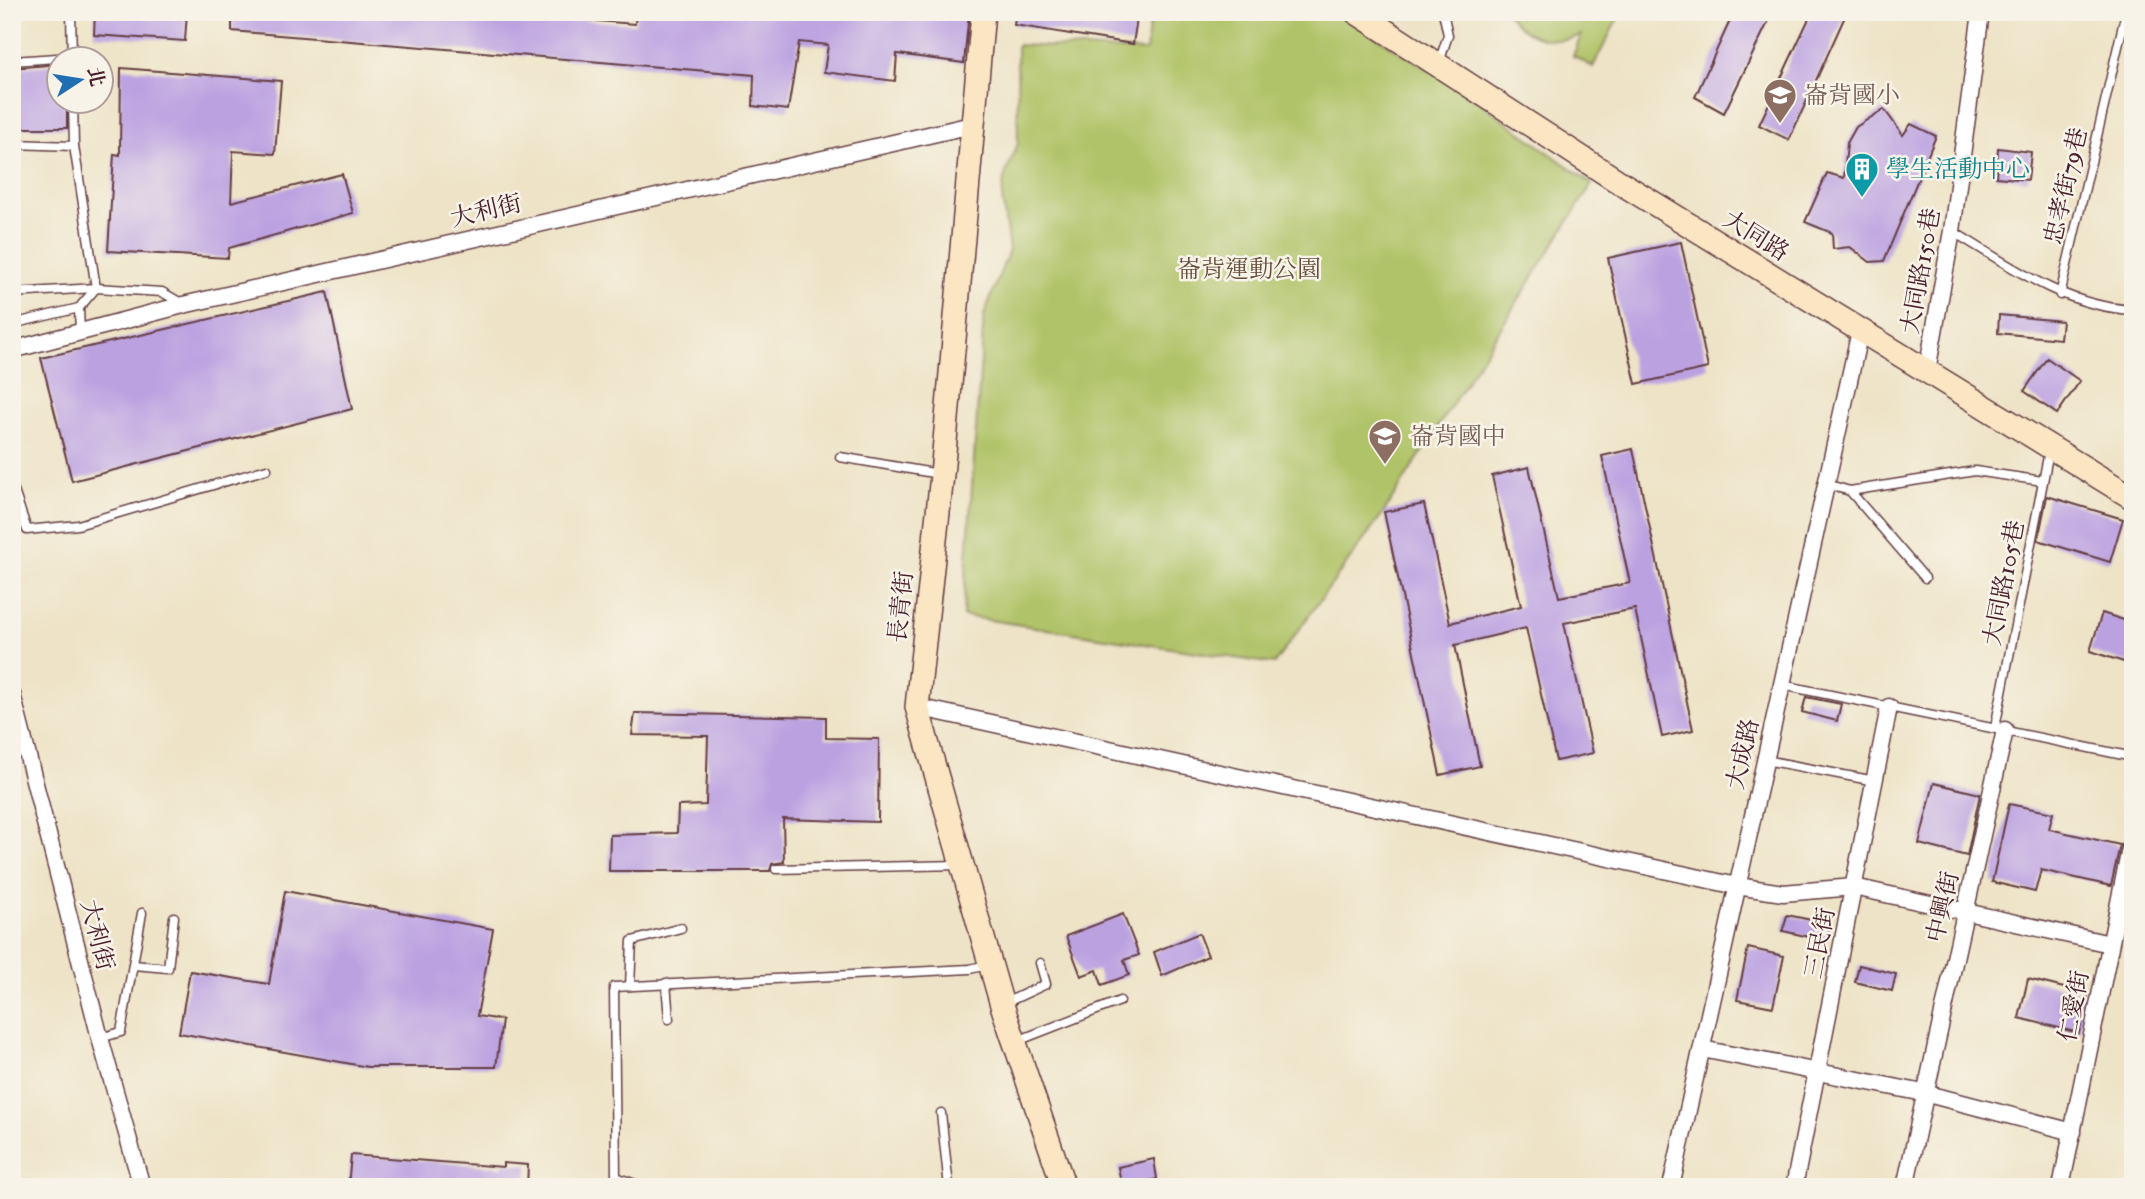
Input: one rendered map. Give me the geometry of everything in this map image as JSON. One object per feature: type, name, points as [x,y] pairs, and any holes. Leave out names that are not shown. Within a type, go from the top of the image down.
[{"type":"street","name":"長青街","points":[[982,12],[942,475],[917,707],[1002,1005],[1064,1187]]},
{"type":"street","name":"大同路","points":[[1356,12],[1860,331],[2133,498]]},
{"type":"street","name":"大同路150巷","points":[[1927,370],[1952,231],[1981,12]]},
{"type":"street","name":"大利街","points":[[12,350],[80,334],[183,304],[972,125]]},
{"type":"street","name":"大成路","points":[[1671,1187],[1860,331]]},
{"type":"street","name":"大利街","points":[[12,694],[100,1038],[142,1187]]},
{"type":"street","points":[[917,707],[1737,886],[1783,894],[1854,887],[2110,944]]},
{"type":"street","name":"三民街","points":[[1794,1187],[1889,707]]},
{"type":"street","name":"中興街","points":[[1924,1093],[1965,911],[2000,729]]},
{"type":"street","name":"仁愛街","points":[[2061,1187],[2133,834]]},
{"type":"street","points":[[1702,1049],[1924,1093],[2073,1132]]},
{"type":"street","points":[[1905,1187],[1924,1093]]},
{"type":"lane","points":[[71,12],[72,46]]},
{"type":"lane","points":[[1438,66],[1448,35],[1443,12]]},
{"type":"lane","name":"忠孝街79巷","points":[[2060,295],[2126,12]]},
{"type":"lane","points":[[12,61],[46,59]]},
{"type":"lane","points":[[12,324],[79,309],[96,288],[74,146],[73,116]]},
{"type":"lane","points":[[12,144],[74,146]]},
{"type":"lane","points":[[1952,231],[2060,295],[2104,308],[2133,310]]},
{"type":"lane","points":[[12,293],[96,288],[162,292],[183,304]]},
{"type":"lane","points":[[79,309],[80,334]]},
{"type":"lane","name":"大同路105巷","points":[[2000,729],[2050,445]]},
{"type":"lane","points":[[840,457],[942,475]]},
{"type":"lane","points":[[12,485],[27,530],[78,525],[267,469]]},
{"type":"lane","points":[[1826,484],[1850,491],[1975,471],[2043,481]]},
{"type":"lane","points":[[1850,491],[1925,578]]},
{"type":"lane","points":[[1782,685],[2133,757]]},
{"type":"lane","points":[[1765,760],[1875,781]]},
{"type":"lane","points":[[776,869],[961,865]]},
{"type":"lane","points":[[100,1038],[121,1032],[142,912]]},
{"type":"lane","points":[[133,965],[168,968],[174,917]]},
{"type":"lane","points":[[630,986],[632,941],[681,929]]},
{"type":"lane","points":[[1002,1005],[1046,984],[1040,963]]},
{"type":"lane","points":[[643,1187],[617,1177],[614,987],[970,970],[990,964]]},
{"type":"lane","points":[[666,983],[669,1019]]},
{"type":"lane","points":[[1015,1042],[1120,1001]]},
{"type":"lane","points":[[941,1113],[949,1187]]},
{"type":"green space","name":"崙背運動公園","points":[[1151,12],[1335,12],[1467,93],[1592,184],[1384,512],[1274,664],[963,616],[984,315],[1009,250],[1002,197],[1004,178],[1018,143],[1017,45],[1146,51]]},
{"type":"green space","points":[[1506,12],[1621,12],[1593,67],[1573,56],[1581,35],[1559,40],[1539,37],[1522,28]]},
{"type":"building","points":[[95,12],[187,12],[185,41],[94,35]]},
{"type":"building","points":[[232,12],[481,12],[635,24],[636,12],[969,12],[964,63],[897,54],[895,81],[824,72],[828,45],[799,42],[788,110],[753,106],[754,75],[232,31]]},
{"type":"building","points":[[1016,12],[1138,12],[1133,44],[1014,25]]},
{"type":"building","points":[[1734,12],[1773,12],[1724,113],[1695,97]]},
{"type":"building","points":[[1812,12],[1847,12],[1789,140],[1759,125]]},
{"type":"building","points":[[46,65],[46,116],[67,116],[67,128],[12,128],[12,68]]},
{"type":"building","points":[[121,68],[281,81],[275,154],[233,151],[231,202],[342,174],[353,213],[229,248],[228,258],[108,251],[114,154],[120,155]]},
{"type":"building","name":"學生活動中心","points":[[1884,109],[1903,135],[1911,124],[1936,136],[1884,261],[1870,262],[1850,247],[1833,249],[1832,233],[1805,222],[1827,173],[1844,178],[1847,143],[1856,127]]},
{"type":"building","points":[[1998,148],[2031,152],[2028,180],[1996,177]]},
{"type":"building","points":[[1681,242],[1708,368],[1636,384],[1608,258]]},
{"type":"building","points":[[327,292],[352,409],[72,481],[41,358]]},
{"type":"building","points":[[1999,315],[2062,321],[2060,339],[1998,333]]},
{"type":"building","points":[[2047,358],[2080,381],[2057,414],[2024,391]]},
{"type":"building","points":[[1633,449],[1693,730],[1662,737],[1635,609],[1564,623],[1593,753],[1556,761],[1526,628],[1455,645],[1480,766],[1440,775],[1384,512],[1424,504],[1450,623],[1521,606],[1492,476],[1529,467],[1559,597],[1630,583],[1602,456]]},
{"type":"building","points":[[2047,496],[2123,519],[2110,562],[2038,540]]},
{"type":"building","points":[[2102,613],[2133,623],[2133,665],[2090,651]]},
{"type":"building","points":[[1806,697],[1841,704],[1837,721],[1802,712]]},
{"type":"building","points":[[635,713],[826,717],[826,738],[879,739],[878,822],[783,819],[784,862],[772,864],[770,871],[609,871],[610,835],[677,833],[678,806],[706,805],[708,736],[632,735]]},
{"type":"building","points":[[1934,783],[1980,794],[1967,856],[1919,844]]},
{"type":"building","points":[[2009,804],[2053,813],[2049,829],[2120,845],[2111,886],[2041,870],[2035,892],[1992,882]]},
{"type":"building","points":[[285,891],[493,929],[477,1016],[502,1020],[496,1067],[368,1067],[179,1033],[190,971],[269,984]]},
{"type":"building","points":[[1123,914],[1139,955],[1124,960],[1129,975],[1102,985],[1097,970],[1081,976],[1066,936]]},
{"type":"building","points":[[1787,915],[1831,924],[1827,941],[1783,931]]},
{"type":"building","points":[[1199,933],[1208,956],[1162,976],[1154,952]]},
{"type":"building","points":[[1748,948],[1784,956],[1773,1007],[1737,1000]]},
{"type":"building","points":[[1859,965],[1896,974],[1892,991],[1855,982]]},
{"type":"building","points":[[2028,979],[2088,994],[2079,1033],[2019,1018]]},
{"type":"building","points":[[351,1155],[503,1167],[503,1163],[528,1165],[527,1187],[348,1187]]},
{"type":"building","points":[[1154,1159],[1157,1179],[1122,1187],[1118,1167]]},
{"type":"place","name":"崙背國小","points":[[1780,125]]},
{"type":"place","name":"學生活動中心","points":[[1862,199]]},
{"type":"place","name":"崙背國中","points":[[1385,466]]}]
